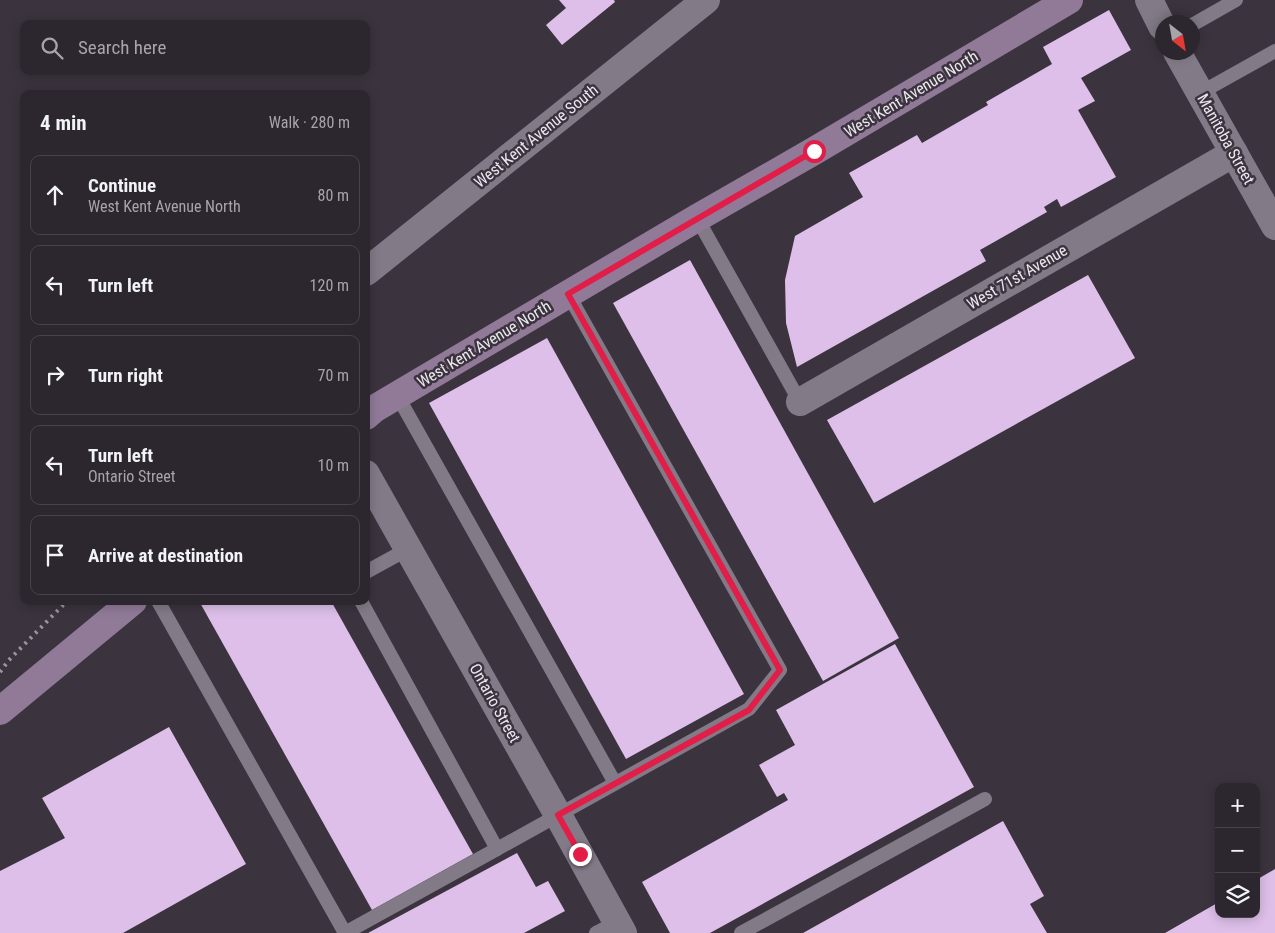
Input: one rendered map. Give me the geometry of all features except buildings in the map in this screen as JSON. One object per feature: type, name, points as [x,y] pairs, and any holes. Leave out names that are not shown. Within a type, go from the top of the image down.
[{"type":"street","name":"West Kent Avenue South","points":[[370,269],[706,0]]},
{"type":"street","name":"West Kent Avenue North","points":[[370,413],[568,294],[1069,0]]},
{"type":"street","points":[[1149,0],[1156,15]]},
{"type":"street","name":"Manitoba Street","points":[[1181,60],[1275,226]]},
{"type":"street","name":"West 71st Avenue","points":[[800,402],[1234,153]]},
{"type":"street","name":"Ontario Street","points":[[370,481],[558,815],[612,929]]},
{"type":"street","points":[[0,711],[128,605]]},
{"type":"lane","points":[[1200,20],[1236,0]]},
{"type":"lane","points":[[1200,93],[1275,51]]},
{"type":"lane","points":[[697,218],[800,402]]},
{"type":"lane","points":[[160,605],[346,933],[749,710],[780,670],[568,294]]},
{"type":"lane","points":[[397,396],[615,784]]},
{"type":"lane","points":[[370,570],[408,548]]},
{"type":"lane","points":[[363,605],[497,849]]},
{"type":"lane","points":[[741,933],[985,799]]},
{"type":"railway","points":[[0,672],[9,660],[63,605]]},
{"type":"route","points":[[580,854],[558,815],[749,710],[780,670],[568,294],[814,151]]}]
